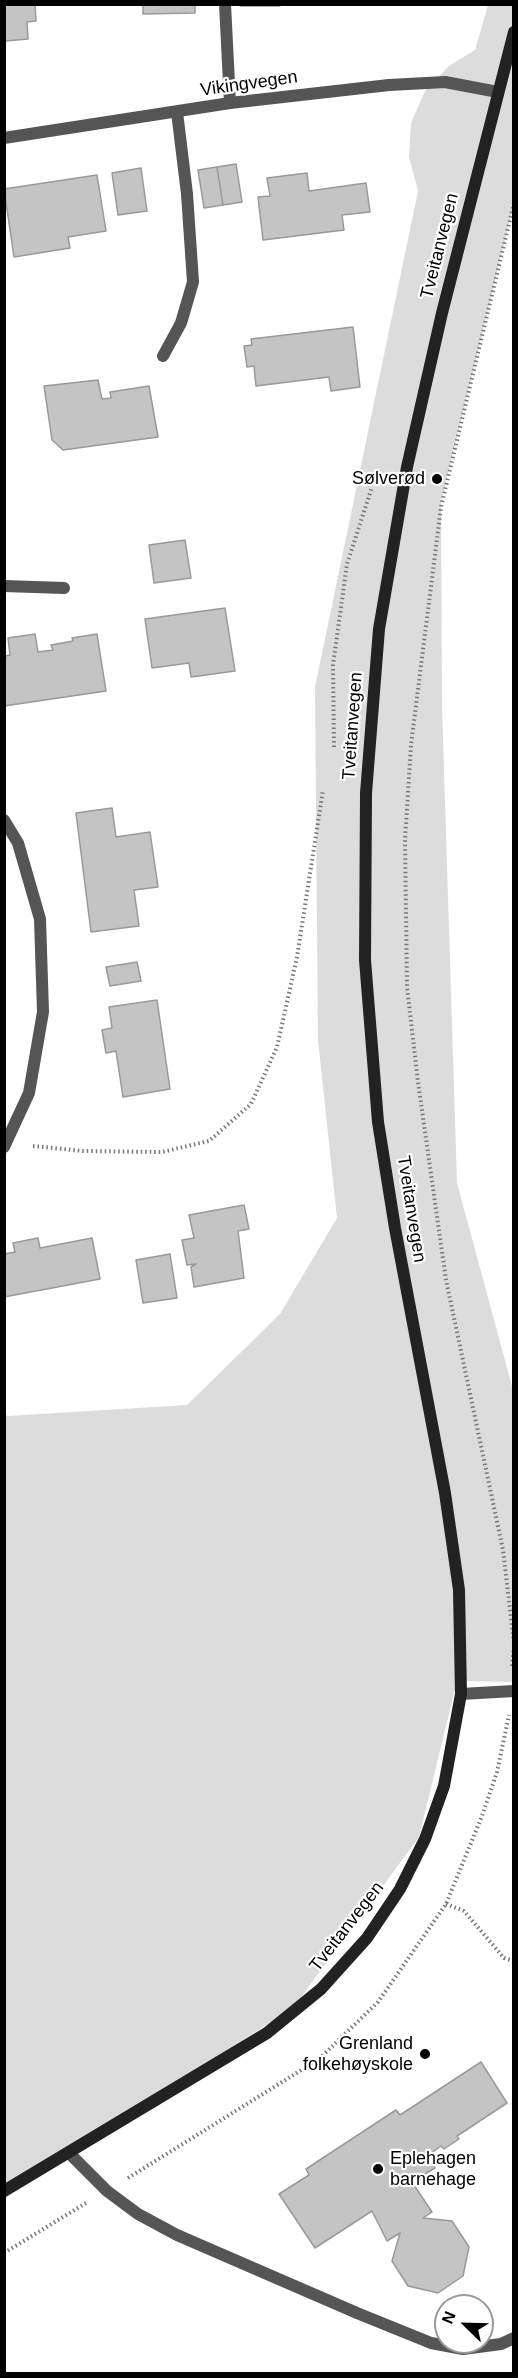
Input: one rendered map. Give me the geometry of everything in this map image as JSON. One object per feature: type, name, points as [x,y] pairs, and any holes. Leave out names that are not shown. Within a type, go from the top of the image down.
[{"type":"main road","name":"Tveitanvegen","points":[[4,2191],[267,2033],[321,1989],[367,1938],[400,1889],[425,1839],[444,1786],[461,1694],[459,1590],[445,1493],[395,1228],[378,1122],[369,1029],[364,880],[372,707],[379,629],[392,551],[430,366],[513,32]]},
{"type":"street","points":[[225,4],[230,104]]},
{"type":"street","name":"Vikingvegen","points":[[4,138],[230,104],[388,85],[445,82],[498,92]]},
{"type":"street","points":[[163,356],[181,323],[193,282],[187,194],[177,112]]},
{"type":"street","points":[[4,586],[64,588]]},
{"type":"street","points":[[4,820],[18,843],[40,919],[43,1012],[29,1093],[6,1145]]},
{"type":"street","points":[[461,1694],[513,1691]]},
{"type":"street","points":[[69,2153],[107,2191],[138,2214],[177,2235],[432,2343],[463,2349],[501,2344],[513,2338]]},
{"type":"street","points":[[501,2344],[513,2349]]},
{"type":"path","points":[[513,203],[441,507],[411,745],[405,851],[407,987],[418,1082],[446,1280],[503,1550],[513,1643]]},
{"type":"path","points":[[334,747],[333,665],[347,564],[372,487]]},
{"type":"path","points":[[6,1145],[83,1151],[162,1152],[208,1141],[251,1104],[277,1047],[297,957],[323,790]]},
{"type":"path","points":[[446,1904],[465,1911],[504,1958],[513,1962]]},
{"type":"shaded area","points":[[488,5],[513,5],[513,207],[441,502],[442,707],[457,1183],[513,1390],[513,1682],[457,1681],[419,1837],[293,2008],[66,2152],[5,2187],[4,1414],[8,1416],[187,1405],[280,1314],[337,1218],[318,1040],[315,687],[418,191],[409,157],[411,123],[425,91],[449,66],[475,50]]},
{"type":"building","points":[[4,4],[35,4],[36,21],[27,22],[28,39],[5,41],[4,49]]},
{"type":"building","points":[[143,4],[195,4],[195,13],[143,14]]},
{"type":"building","points":[[240,4],[280,4],[280,6],[240,6]]},
{"type":"building","points":[[236,164],[242,202],[223,205],[217,167]]},
{"type":"building","points":[[217,167],[223,205],[204,208],[198,170]]},
{"type":"building","points":[[141,168],[147,211],[118,215],[112,173]]},
{"type":"building","points":[[307,173],[309,191],[366,183],[370,212],[342,215],[344,230],[263,240],[258,197],[270,196],[267,178]]},
{"type":"building","points":[[97,175],[106,231],[68,237],[70,248],[14,257],[4,189]]},
{"type":"building","points":[[353,327],[360,387],[331,391],[329,377],[256,386],[254,366],[247,367],[244,346],[252,345],[251,339]]},
{"type":"building","points":[[98,380],[102,399],[111,398],[110,392],[149,386],[158,437],[63,450],[52,440],[44,386]]},
{"type":"building","points":[[185,540],[191,578],[154,583],[149,545]]},
{"type":"building","points":[[225,608],[235,671],[191,677],[189,663],[152,668],[145,619]]},
{"type":"building","points":[[35,634],[38,652],[53,650],[51,645],[73,641],[72,638],[97,634],[106,691],[4,706],[4,656],[10,655],[8,638]]},
{"type":"building","points":[[112,808],[116,837],[150,832],[158,887],[134,890],[139,926],[91,932],[76,813]]},
{"type":"building","points":[[137,962],[141,981],[110,986],[106,967]]},
{"type":"building","points":[[157,1000],[170,1089],[123,1097],[116,1051],[106,1053],[102,1030],[112,1028],[109,1007]]},
{"type":"building","points":[[244,1205],[249,1229],[238,1231],[244,1278],[194,1287],[191,1267],[196,1264],[187,1265],[182,1240],[194,1238],[189,1215]]},
{"type":"building","points":[[38,1238],[40,1248],[92,1238],[100,1279],[4,1297],[4,1254],[15,1252],[13,1243]]},
{"type":"building","points":[[170,1254],[177,1298],[143,1303],[136,1260]]},
{"type":"building","points":[[481,2062],[507,2103],[457,2136],[459,2139],[444,2149],[441,2146],[427,2156],[435,2168],[412,2182],[432,2212],[423,2218],[452,2221],[469,2247],[463,2276],[438,2293],[408,2286],[392,2261],[400,2233],[387,2241],[372,2211],[315,2248],[279,2194],[309,2175],[306,2169],[396,2110],[400,2115]]},
{"type":"place","name":"Sølverød","points":[[437,479]]},
{"type":"place","name":"Grenland folkehøyskole","points":[[425,2054]]},
{"type":"place","name":"Eplehagen barnehage","points":[[378,2169]]}]
